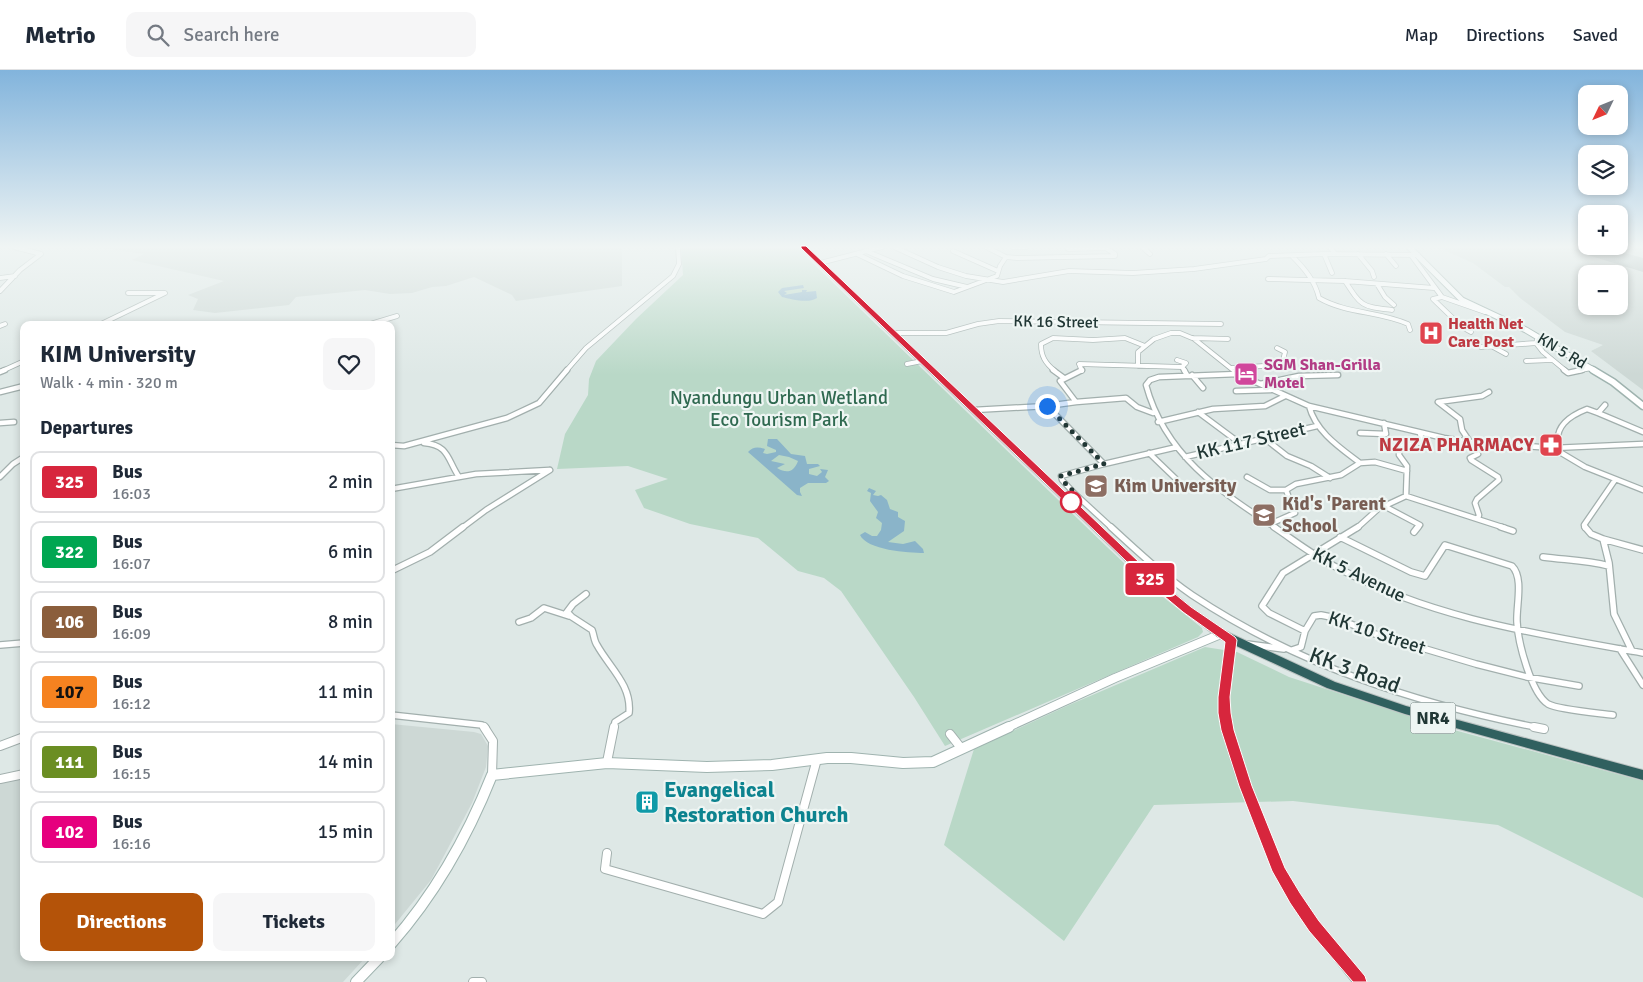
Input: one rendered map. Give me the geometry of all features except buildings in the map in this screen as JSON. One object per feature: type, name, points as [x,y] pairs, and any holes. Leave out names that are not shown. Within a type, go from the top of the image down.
[{"type":"highway","name":"NR4","points":[[848,290],[1156,584],[1231,639]]},
{"type":"highway","name":"KK 3 Road","points":[[1231,639],[1305,674],[1367,698],[1643,775]]},
{"type":"street","points":[[395,448],[507,418],[539,403],[586,348],[657,290]]},
{"type":"street","points":[[944,290],[954,292],[961,290]]},
{"type":"street","points":[[1317,290],[1319,298],[1324,302],[1345,309],[1394,316],[1408,324],[1410,330]]},
{"type":"street","points":[[1350,290],[1357,302],[1368,307],[1392,310]]},
{"type":"street","points":[[1382,290],[1394,305]]},
{"type":"street","points":[[1436,290],[1442,296],[1488,313]]},
{"type":"street","name":"KN 5 Rd","points":[[1452,290],[1462,300],[1538,337],[1591,368],[1643,406]]},
{"type":"street","points":[[107,321],[165,293],[128,292]]},
{"type":"street","points":[[1442,296],[1433,299],[1462,327],[1471,332]]},
{"type":"street","points":[[380,321],[397,316]]},
{"type":"street","name":"KK 16 Street","points":[[893,333],[946,333],[978,324],[999,322],[1178,322],[1221,324]]},
{"type":"street","points":[[1178,322],[1180,333]]},
{"type":"street","points":[[1138,366],[1137,354],[1145,346],[1161,336],[1180,333],[1192,338],[1238,374]]},
{"type":"street","points":[[1536,343],[1538,337]]},
{"type":"street","points":[[1064,378],[1048,365],[1041,356],[1041,344],[1044,341],[1053,338],[1093,340],[1125,338],[1145,346]]},
{"type":"street","points":[[1192,338],[1228,339]]},
{"type":"street","points":[[1486,343],[1506,354]]},
{"type":"street","points":[[1481,347],[1536,343]]},
{"type":"street","points":[[1536,343],[1568,373],[1591,368]]},
{"type":"street","points":[[1231,368],[1282,365],[1285,352],[1277,348]]},
{"type":"street","points":[[1177,360],[1185,362],[1182,366]]},
{"type":"street","points":[[1526,361],[1552,360]]},
{"type":"street","points":[[907,364],[922,361]]},
{"type":"street","points":[[0,372],[20,363]]},
{"type":"street","points":[[1076,402],[1060,382],[1064,378],[1082,371],[1078,364],[1182,366]]},
{"type":"street","points":[[1182,366],[1203,388]]},
{"type":"street","name":"KK 5 Avenue","points":[[1643,444],[1553,448],[1471,442],[1420,433],[1309,406],[1238,374],[1223,372],[1159,377],[1147,382],[1148,396],[1153,413],[1185,457],[1219,488],[1312,554],[1408,599],[1437,610],[1560,640],[1643,653]]},
{"type":"street","points":[[1260,384],[1279,378],[1338,375]]},
{"type":"street","points":[[0,392],[20,387]]},
{"type":"street","points":[[1236,391],[1272,390]]},
{"type":"street","points":[[1478,519],[1480,515],[1475,503],[1477,499],[1499,480],[1494,474],[1470,458],[1478,454],[1462,430],[1458,416],[1438,402],[1482,396],[1489,392]]},
{"type":"street","points":[[1158,422],[1213,409],[1266,406],[1285,396]]},
{"type":"street","points":[[974,410],[1047,406],[1126,398],[1137,407],[1153,413]]},
{"type":"street","points":[[1598,413],[1605,405]]},
{"type":"street","points":[[1047,406],[1104,464]]},
{"type":"street","points":[[1309,406],[1310,414],[1317,426],[1360,463]]},
{"type":"street","points":[[1560,448],[1556,441],[1557,430],[1560,424],[1580,411],[1588,409],[1643,432]]},
{"type":"street","points":[[1198,412],[1241,444]]},
{"type":"street","points":[[0,422],[3,424],[14,422]]},
{"type":"street","points":[[1360,434],[1386,434],[1384,423]]},
{"type":"street","name":"KK 117 Street","points":[[1185,457],[1317,426]]},
{"type":"street","points":[[1406,496],[1407,466],[1399,457],[1399,447],[1422,442],[1420,433]]},
{"type":"street","points":[[1264,438],[1288,456],[1330,478]]},
{"type":"street","points":[[395,445],[425,443],[438,445],[448,454],[459,477]]},
{"type":"street","points":[[1177,448],[1104,464],[1061,476],[1062,480],[1141,555],[1170,579],[1224,615],[1292,650],[1352,676],[1417,698],[1502,721],[1544,728]]},
{"type":"street","points":[[1553,448],[1568,458],[1615,480],[1643,490]]},
{"type":"street","points":[[1150,453],[1175,478]]},
{"type":"street","points":[[0,477],[20,460]]},
{"type":"street","points":[[1246,477],[1270,490],[1286,490],[1296,484],[1330,478],[1347,472],[1360,463],[1375,462],[1407,470]]},
{"type":"street","points":[[395,488],[459,477],[550,470],[486,510],[430,552],[395,569]]},
{"type":"street","points":[[1615,480],[1584,524],[1587,532],[1603,539],[1643,550]]},
{"type":"street","points":[[1270,524],[1295,513],[1286,490]]},
{"type":"street","points":[[1074,492],[1075,506]]},
{"type":"street","points":[[1305,632],[1270,613],[1262,606],[1283,573],[1340,537],[1355,530],[1384,506],[1406,496],[1513,531]]},
{"type":"street","points":[[1384,506],[1420,525],[1414,532]]},
{"type":"street","points":[[1340,537],[1411,572],[1425,576],[1445,545],[1512,566],[1518,574],[1518,630],[1533,679],[1543,700],[1550,705],[1613,715]]},
{"type":"street","points":[[1603,539],[1614,594],[1614,614],[1632,651]]},
{"type":"street","points":[[1543,557],[1574,562],[1586,560],[1609,566]]},
{"type":"street","points":[[568,612],[586,594]]},
{"type":"street","points":[[519,622],[531,618],[542,606],[555,611],[568,612],[592,630],[594,642],[615,671],[630,700],[629,713],[614,722],[606,763]]},
{"type":"street","name":"KK 10 Street","points":[[1292,650],[1301,647],[1305,632],[1314,616],[1326,615],[1405,644],[1533,679]]},
{"type":"street","points":[[492,775],[606,763],[707,767],[772,765],[851,758],[920,764],[941,760],[961,748],[1124,674],[1231,639],[1292,650]]},
{"type":"street","points":[[1231,639],[1224,697],[1224,713],[1227,730],[1243,780],[1283,878],[1314,926],[1359,982]]},
{"type":"street","points":[[0,645],[20,643]]},
{"type":"street","points":[[1620,649],[1643,685]]},
{"type":"street","points":[[1533,679],[1579,686]]},
{"type":"street","points":[[395,715],[482,725],[488,729],[494,741],[492,775],[471,828],[457,856],[433,895],[395,939]]},
{"type":"street","points":[[950,734],[961,748]]},
{"type":"street","points":[[0,746],[20,738]]},
{"type":"street","points":[[607,853],[605,869],[763,914],[778,902],[817,760]]},
{"type":"street","points":[[0,779],[20,775]]},
{"type":"street","points":[[356,982],[376,961]]},
{"type":"street","points":[[473,982],[482,982]]},
{"type":"shaded area","points":[[202,290],[423,290],[412,293],[390,294],[365,290],[296,297],[289,305],[215,313],[193,310],[198,299],[188,295]]},
{"type":"shaded area","points":[[501,290],[597,290],[516,301],[512,295]]},
{"type":"shaded area","points":[[1512,290],[1578,290],[1578,315],[1628,315],[1628,290],[1643,290],[1643,390],[1591,351],[1603,345],[1565,332]]},
{"type":"shaded area","points":[[395,724],[474,732],[481,734],[488,746],[486,767],[472,803],[431,880],[395,924]]},
{"type":"shaded area","points":[[20,777],[20,961],[362,961],[343,982],[0,982],[0,781]]},
{"type":"green space","name":"Nyandungu Urban Wetland Eco Tourism Park","points":[[667,290],[840,290],[1143,581],[1202,628],[1203,632],[1198,637],[945,746],[914,697],[841,591],[824,578],[798,571],[758,538],[690,524],[644,508],[635,490],[668,479],[628,466],[557,469],[565,434],[588,395],[589,379],[596,361]]},
{"type":"green space","points":[[1205,647],[1237,652],[1289,677],[1443,727],[1643,781],[1643,898],[1498,825],[1293,801],[1154,805],[1064,941],[944,845],[974,749],[1069,705]]},
{"type":"water","points":[[780,290],[794,290],[784,291],[787,293],[784,295],[802,292],[802,290],[807,290],[806,292],[816,291],[817,298],[809,301],[795,300],[782,297],[778,292]]},
{"type":"water","points":[[768,439],[777,439],[791,454],[805,456],[807,464],[818,464],[820,466],[809,469],[809,474],[817,476],[822,472],[820,469],[828,470],[825,477],[829,481],[826,483],[808,483],[800,488],[802,496],[797,495],[748,452],[758,447],[765,449],[763,453],[776,452],[776,450],[767,446]],"holes":[[[779,455],[798,461],[790,471],[777,468],[785,464],[771,461]]]},
{"type":"water","points":[[869,488],[876,491],[873,495],[881,495],[887,500],[890,509],[898,512],[898,517],[905,521],[904,531],[888,542],[903,544],[915,541],[923,549],[924,553],[889,550],[864,540],[860,535],[865,532],[872,536],[877,536],[881,530],[882,523],[876,518],[878,512],[870,501],[871,493],[867,491]]},
{"type":"bus line","name":"325","points":[[848,290],[1133,563],[1187,609],[1231,640],[1224,697],[1224,713],[1227,730],[1240,772],[1280,871],[1295,898],[1314,926],[1359,982]]},
{"type":"place","name":"Health Net Care Post","points":[[1431,333]]},
{"type":"place","name":"SGM Shan-Grilla Motel","points":[[1246,374]]},
{"type":"place","name":"NZIZA PHARMACY","points":[[1551,445]]},
{"type":"place","name":"Kim University","points":[[1096,486]]},
{"type":"place","name":"Kid's 'Parent School","points":[[1264,515]]},
{"type":"place","name":"Evangelical Restoration Church","points":[[647,802]]},
{"type":"route","points":[[1047,406],[1104,464],[1061,476],[1062,480],[1074,492],[1075,506],[1071,502]]}]
